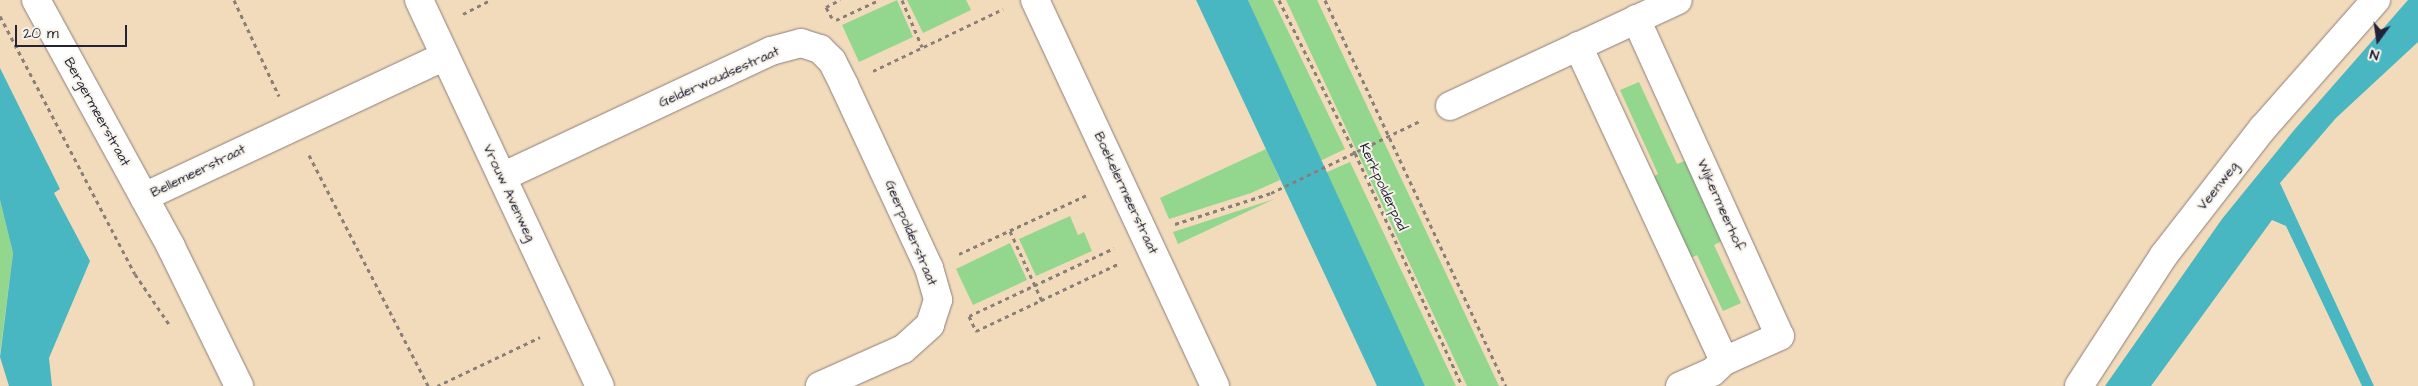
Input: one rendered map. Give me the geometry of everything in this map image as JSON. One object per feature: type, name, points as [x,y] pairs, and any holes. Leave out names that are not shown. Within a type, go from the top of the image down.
[{"type":"street","name":"Bergermeerstraat","points":[[36,0],[144,197]]},
{"type":"street","name":"Vrouw Avenweg","points":[[419,0],[600,386]]},
{"type":"street","points":[[1450,106],[1678,0]]},
{"type":"street","name":"Veenweg","points":[[2079,386],[2164,255],[2263,128],[2376,0]]},
{"type":"street","name":"Boekelermeerstraat","points":[[1024,2],[1120,179],[1216,386]]},
{"type":"street","name":"Wijkermeerhof","points":[[1636,19],[1780,336],[1724,361],[1712,372],[1680,386]]},
{"type":"street","name":"Gelderwoudsestraat","points":[[502,177],[771,51],[801,43],[820,49],[832,62],[881,164]]},
{"type":"street","points":[[1578,46],[1724,361]]},
{"type":"street","name":"Bellemeerstraat","points":[[239,386],[144,197],[293,125],[445,56]]},
{"type":"street","name":"Geerpolderstraat","points":[[820,386],[903,349],[930,325],[938,300],[929,268],[881,164]]},
{"type":"path","points":[[234,0],[293,125],[428,386]]},
{"type":"path","points":[[834,22],[879,0]]},
{"type":"path","points":[[902,0],[922,47]]},
{"type":"path","name":"Kerkpolderpad","points":[[1280,0],[1355,152],[1462,386]]},
{"type":"path","name":"Kerkpolderpad","points":[[1325,0],[1506,386]]},
{"type":"path","points":[[844,85],[922,47],[1024,2]]},
{"type":"path","points":[[0,16],[135,274],[173,330]]},
{"type":"path","points":[[969,316],[1035,284],[1271,193],[1388,136]]},
{"type":"path","points":[[929,268],[1120,179]]},
{"type":"path","points":[[1010,231],[1042,300]]},
{"type":"path","points":[[965,306],[976,332],[1042,300],[1148,240]]},
{"type":"path","points":[[437,386],[570,323]]},
{"type":"green space","points":[[897,0],[913,37],[859,62],[842,25]]},
{"type":"green space","points":[[907,0],[966,0],[971,10],[923,33]]},
{"type":"green space","points":[[1248,0],[1273,0],[1345,149],[1320,161]]},
{"type":"green space","points":[[1286,0],[1317,0],[1499,386],[1467,386]]},
{"type":"green space","points":[[1639,82],[1677,164],[1687,160],[1724,240],[1714,245],[1741,303],[1723,311],[1697,255],[1686,260],[1649,179],[1658,174],[1620,90]]},
{"type":"green space","points":[[1266,149],[1280,180],[1251,193],[1169,219],[1160,198]]},
{"type":"green space","points":[[1350,162],[1456,386],[1425,386],[1325,173]]},
{"type":"green space","points":[[1274,199],[1178,244],[1173,232]]},
{"type":"green space","points":[[0,200],[13,253],[0,353]]},
{"type":"green space","points":[[1070,216],[1078,235],[1084,232],[1092,251],[1036,276],[1019,239]]},
{"type":"green space","points":[[1010,243],[1027,280],[973,305],[956,269]]},
{"type":"water","points":[[1196,0],[1248,0],[1425,386],[1377,386]]},
{"type":"water","points":[[2408,0],[2418,0],[2418,42],[2336,118],[2280,183],[2374,386],[2362,386],[2286,226],[2272,220],[2151,386],[2105,386],[2222,219],[2295,129]]},
{"type":"water","points":[[0,68],[60,189],[54,193],[90,261],[49,358],[52,386],[9,386],[0,357],[13,253],[0,200]]}]
